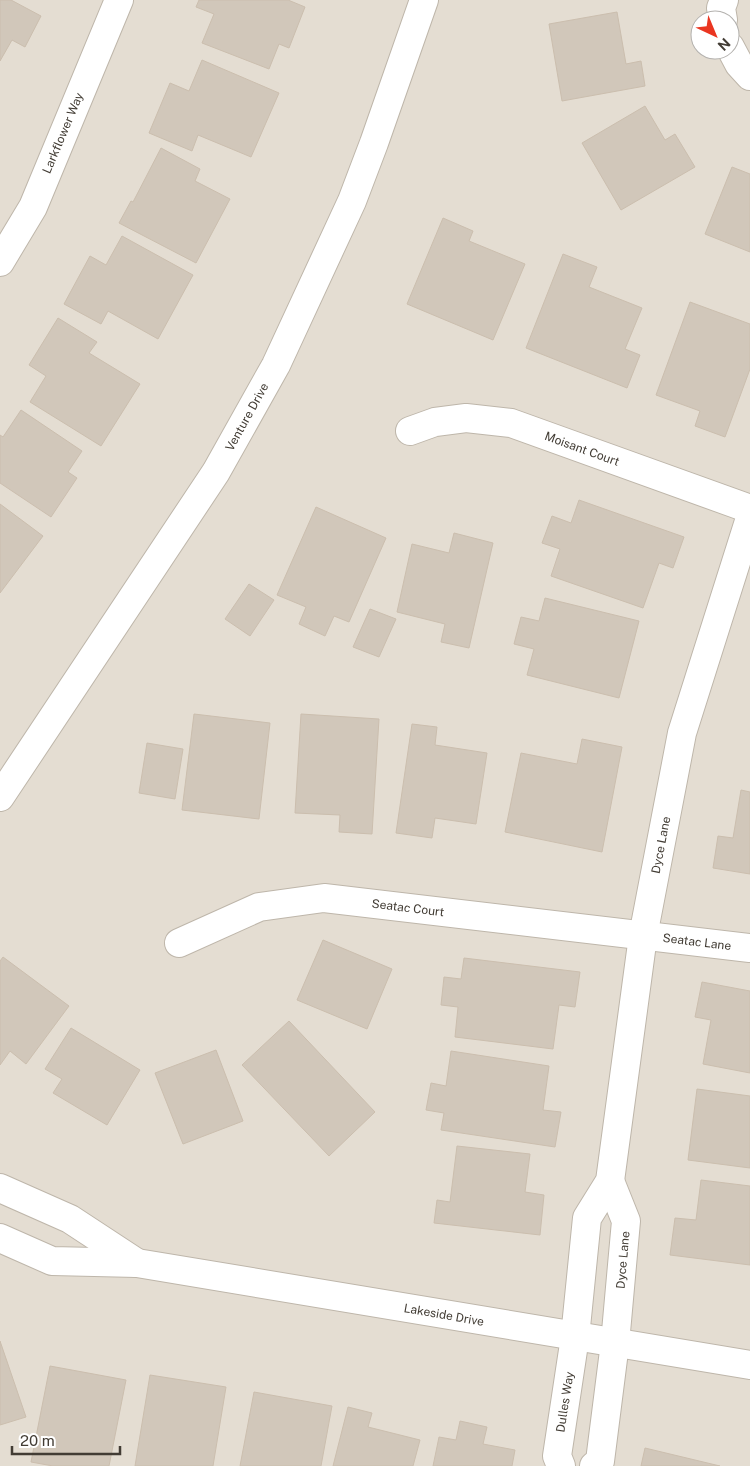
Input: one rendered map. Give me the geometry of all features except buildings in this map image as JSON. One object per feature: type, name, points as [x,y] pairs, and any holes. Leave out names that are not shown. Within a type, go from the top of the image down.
[{"type":"street","name":"Larkflower Way","points":[[0,262],[33,207],[119,0]]},
{"type":"street","name":"Venture Drive","points":[[0,798],[216,472],[276,365],[352,201],[424,0]]},
{"type":"street","points":[[736,60],[750,76]]},
{"type":"street","name":"Moisant Court","points":[[410,431],[435,422],[466,418],[511,423],[750,509]]},
{"type":"street","name":"Dyce Lane","points":[[575,1337],[587,1218],[610,1181],[643,936],[682,733],[750,518]]},
{"type":"street","name":"Seatac Court","points":[[179,943],[259,907],[324,898],[643,936]]},
{"type":"street","name":"Seatac Lane","points":[[643,936],[750,948]]},
{"type":"street","name":"Dyce Lane","points":[[610,1181],[626,1221],[615,1343]]},
{"type":"street","name":"Lakeside Drive","points":[[0,1188],[70,1219],[138,1263]]},
{"type":"street","name":"Lakeside Drive","points":[[0,1238],[52,1261],[138,1263],[750,1365]]},
{"type":"street","name":"Dulles Way","points":[[560,1466],[557,1456],[575,1337]]},
{"type":"street","points":[[594,1466],[600,1461],[615,1343]]},
{"type":"shaded area","points":[[0,0],[750,0],[750,1466],[0,1466]]}]
